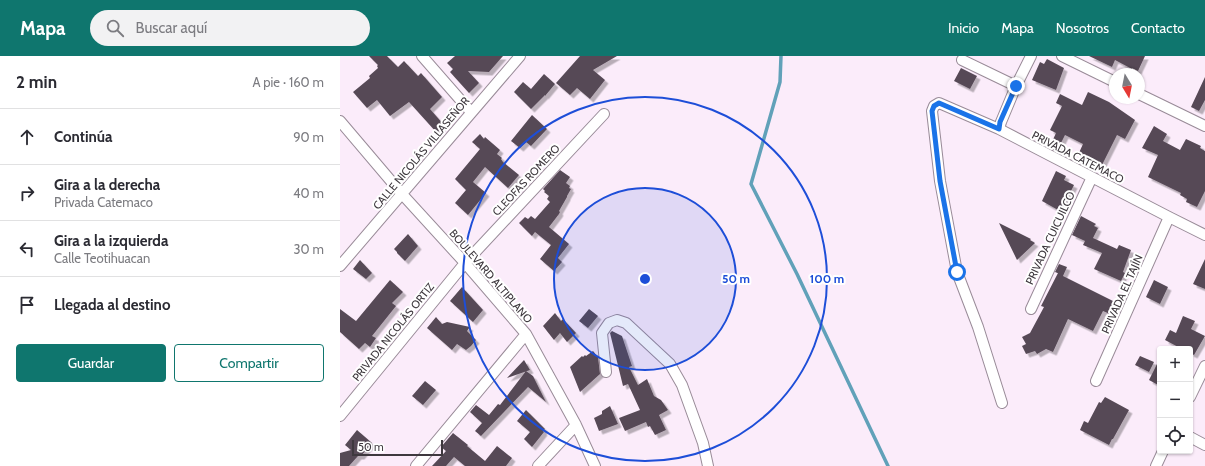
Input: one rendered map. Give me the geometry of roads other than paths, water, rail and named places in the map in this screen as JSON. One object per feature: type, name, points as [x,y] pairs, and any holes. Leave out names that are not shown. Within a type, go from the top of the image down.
[{"type":"street","points":[[422,56],[471,112]]},
{"type":"street","name":"CALLE NICOLÁS VILLASEÑOR","points":[[340,266],[520,56]]},
{"type":"street","points":[[999,129],[1000,122],[1031,56]]},
{"type":"street","points":[[1062,56],[1109,79]]},
{"type":"street","points":[[962,60],[1016,86]]},
{"type":"street","points":[[1145,97],[1205,126]]},
{"type":"street","name":"PRIVADA CATEMACO","points":[[1002,403],[978,327],[957,272],[940,181],[932,111],[934,106],[939,103],[999,129],[1169,217],[1205,234]]},
{"type":"street","name":"CLEOFAS ROMERO","points":[[465,263],[604,114]]},
{"type":"street","name":"BOULEVARD ALTIPLANO","points":[[340,121],[402,194],[465,263],[526,334],[576,425],[595,466]]},
{"type":"street","name":"PRIVADA CUICUILCO","points":[[1031,310],[1092,177]]},
{"type":"street","name":"PRIVADA EL TAJÍN","points":[[1096,380],[1169,217]]},
{"type":"street","name":"PRIVADA NICOLÁS ORTIZ","points":[[340,416],[465,263]]},
{"type":"street","points":[[606,372],[602,332],[609,323],[617,320],[626,324],[670,364],[682,385],[703,443],[708,466]]},
{"type":"street","points":[[416,466],[526,334]]},
{"type":"street","points":[[1193,391],[1205,366]]},
{"type":"street","points":[[538,466],[576,425]]},
{"type":"street","points":[[1193,439],[1205,445]]},
{"type":"street","points":[[1156,466],[1162,454]]},
{"type":"waterway","points":[[781,56],[780,82],[751,184],[797,274],[888,466]]}]
